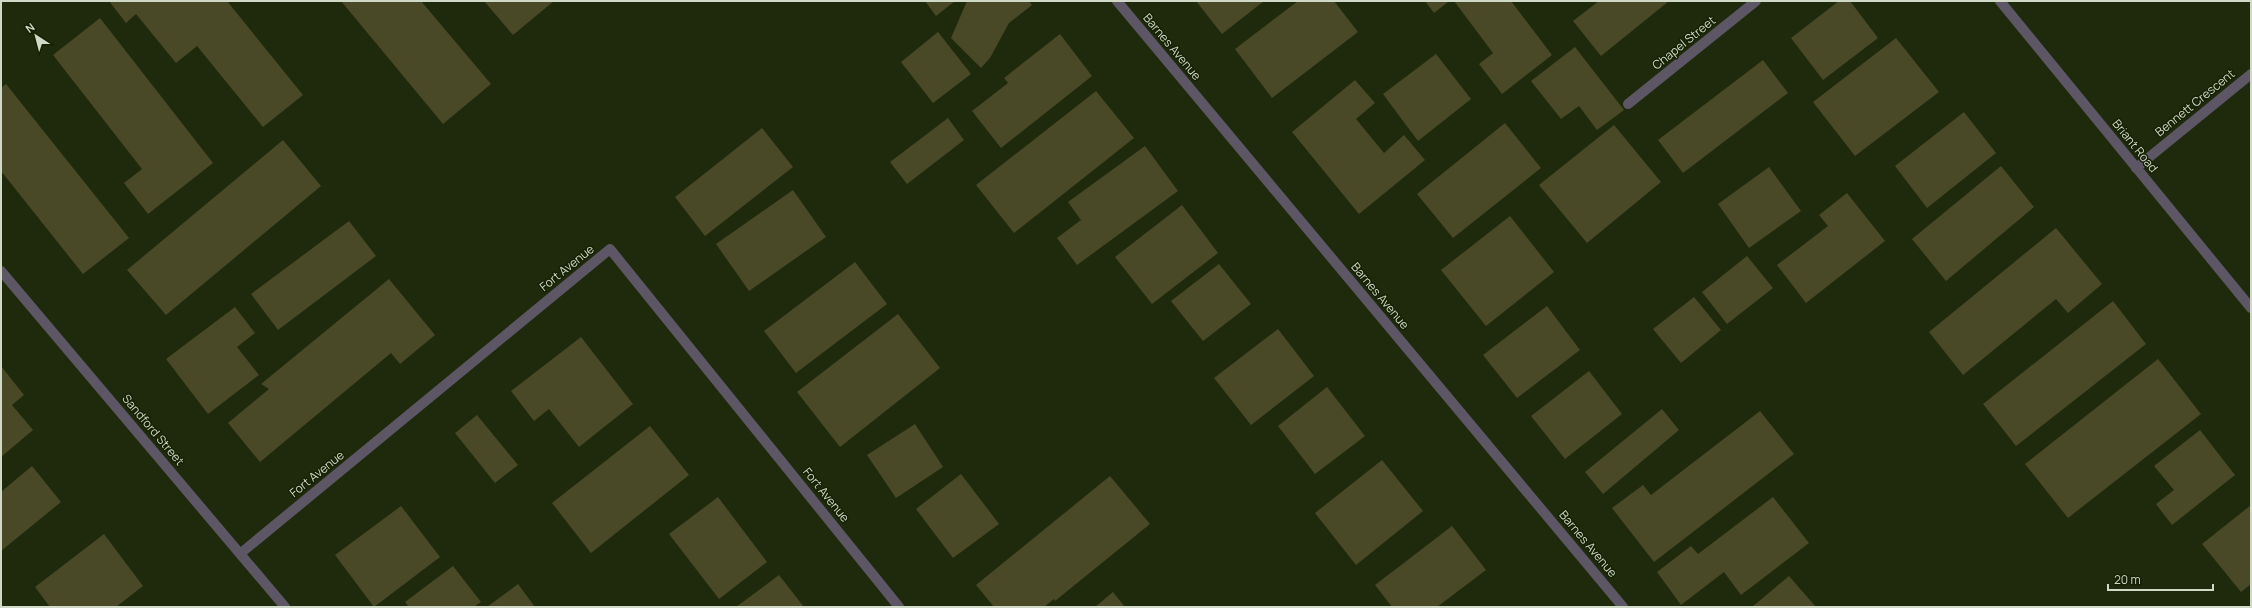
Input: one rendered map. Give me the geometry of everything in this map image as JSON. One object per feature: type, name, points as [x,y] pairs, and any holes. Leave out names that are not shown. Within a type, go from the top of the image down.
[{"type":"street","name":"Barnes Avenue","points":[[1117,1],[1623,607]]},
{"type":"street","name":"Chapel Street","points":[[1628,104],[1756,1]]},
{"type":"street","name":"Briant Road","points":[[2000,1],[2251,308]]},
{"type":"street","name":"Bennett Crescent","points":[[2136,168],[2251,74]]},
{"type":"street","name":"Fort Avenue","points":[[241,553],[610,249],[899,607]]},
{"type":"street","name":"Sandford Street","points":[[1,271],[241,553],[285,607]]},
{"type":"building","points":[[109,1],[227,1],[303,95],[263,127],[197,46],[176,63],[136,14],[126,23]]},
{"type":"building","points":[[341,1],[421,1],[491,84],[443,124]]},
{"type":"building","points":[[484,1],[554,1],[513,35]]},
{"type":"building","points":[[925,1],[955,1],[936,16]]},
{"type":"building","points":[[967,1],[1029,1],[1032,5],[1009,23],[990,58],[981,68],[951,38]]},
{"type":"building","points":[[1196,1],[1264,1],[1222,34]]},
{"type":"building","points":[[1298,1],[1334,1],[1358,32],[1272,98],[1235,49]]},
{"type":"building","points":[[1425,1],[1449,1],[1434,13]]},
{"type":"building","points":[[1454,1],[1511,1],[1552,55],[1502,94],[1479,64],[1493,53]]},
{"type":"building","points":[[1599,1],[1669,1],[1601,56],[1573,21]]},
{"type":"building","points":[[1839,1],[1850,1],[1878,38],[1823,80],[1791,38]]},
{"type":"building","points":[[100,18],[213,163],[148,214],[124,183],[142,169],[53,55]]},
{"type":"building","points":[[938,32],[971,74],[933,103],[901,62]]},
{"type":"building","points":[[1060,34],[1092,76],[1001,148],[972,111],[1008,83],[1004,78]]},
{"type":"building","points":[[1896,38],[1939,92],[1855,156],[1813,102]]},
{"type":"building","points":[[1575,47],[1624,110],[1597,130],[1579,106],[1561,119],[1531,81]]},
{"type":"building","points":[[1436,54],[1471,99],[1418,141],[1383,94]]},
{"type":"building","points":[[1763,60],[1788,93],[1683,173],[1658,140]]},
{"type":"building","points":[[1355,80],[1375,103],[1356,119],[1384,153],[1404,135],[1425,160],[1359,214],[1292,132]]},
{"type":"building","points":[[6,84],[129,238],[83,274],[1,171],[1,88]]},
{"type":"building","points":[[1096,91],[1134,138],[1014,233],[976,185]]},
{"type":"building","points":[[1964,112],[1996,153],[1927,208],[1895,166]]},
{"type":"building","points":[[948,118],[964,140],[907,184],[890,162]]},
{"type":"building","points":[[1505,123],[1541,168],[1453,238],[1417,194]]},
{"type":"building","points":[[1614,125],[1661,182],[1587,243],[1539,185]]},
{"type":"building","points":[[762,128],[793,167],[705,236],[675,197]]},
{"type":"building","points":[[283,140],[321,186],[166,315],[127,270]]},
{"type":"building","points":[[1145,146],[1178,191],[1077,265],[1057,238],[1081,220],[1068,202]]},
{"type":"building","points":[[2001,166],[2034,207],[1946,281],[1912,239]]},
{"type":"building","points":[[1769,167],[1801,211],[1749,248],[1718,204]]},
{"type":"building","points":[[793,190],[826,237],[749,291],[716,244]]},
{"type":"building","points":[[1847,193],[1885,241],[1806,303],[1777,265],[1828,226],[1819,215]]},
{"type":"building","points":[[1182,205],[1218,253],[1152,304],[1115,257]]},
{"type":"building","points":[[1510,216],[1554,272],[1486,326],[1441,270]]},
{"type":"building","points":[[349,221],[376,256],[278,330],[251,294]]},
{"type":"building","points":[[2056,228],[2102,284],[2068,313],[2056,299],[1963,375],[1929,332]]},
{"type":"building","points":[[1747,256],[1773,288],[1727,324],[1702,292]]},
{"type":"building","points":[[855,262],[887,304],[796,373],[764,331]]},
{"type":"building","points":[[1219,264],[1251,304],[1203,341],[1171,301]]},
{"type":"building","points":[[389,279],[435,335],[400,364],[391,353],[260,462],[228,423],[269,389],[261,384]]},
{"type":"building","points":[[1694,297],[1721,330],[1681,363],[1653,329]]},
{"type":"building","points":[[2113,301],[2146,344],[2016,446],[1983,404]]},
{"type":"building","points":[[1547,306],[1580,350],[1517,398],[1483,355]]},
{"type":"building","points":[[235,307],[255,333],[237,347],[259,375],[208,414],[166,359]]},
{"type":"building","points":[[898,314],[940,368],[840,447],[797,392]]},
{"type":"building","points":[[1278,329],[1314,376],[1251,425],[1214,378]]},
{"type":"building","points":[[581,337],[633,404],[579,447],[549,409],[534,421],[511,391]]},
{"type":"building","points":[[2158,359],[2201,414],[2068,518],[2025,464]]},
{"type":"building","points":[[1,366],[24,395],[12,405],[33,430],[1,457]]},
{"type":"building","points":[[1589,371],[1622,414],[1565,459],[1531,416]]},
{"type":"building","points":[[1327,387],[1365,436],[1315,474],[1278,426]]},
{"type":"building","points":[[1662,409],[1679,430],[1603,494],[1585,472]]},
{"type":"building","points":[[1760,411],[1794,454],[1654,562],[1612,508],[1643,485],[1651,495]]},
{"type":"building","points":[[477,415],[518,465],[495,483],[455,433]]},
{"type":"building","points":[[915,424],[943,467],[896,498],[867,455]]},
{"type":"building","points":[[650,426],[689,475],[591,553],[552,503]]},
{"type":"building","points":[[2200,430],[2235,475],[2172,525],[2156,504],[2174,490],[2154,466]]},
{"type":"building","points":[[1382,460],[1423,511],[1356,565],[1315,513]]},
{"type":"building","points":[[32,466],[61,502],[1,551],[1,492]]},
{"type":"building","points":[[961,474],[999,524],[953,558],[916,509]]},
{"type":"building","points":[[1110,476],[1150,524],[1055,601],[1054,599],[1044,607],[994,607],[976,585]]},
{"type":"building","points":[[718,497],[767,562],[719,599],[669,534]]},
{"type":"building","points":[[1773,497],[1809,543],[1741,595],[1724,572],[1681,605],[1657,572],[1691,546],[1698,554]]},
{"type":"building","points":[[2251,505],[2251,584],[2241,592],[2202,544]]},
{"type":"building","points":[[401,506],[440,557],[374,607],[335,555]]},
{"type":"building","points":[[1452,526],[1486,570],[1437,607],[1392,607],[1375,585]]},
{"type":"building","points":[[104,534],[143,586],[116,607],[50,607],[35,587]]},
{"type":"building","points":[[453,566],[481,602],[474,607],[409,607],[405,602]]},
{"type":"building","points":[[779,575],[804,607],[736,607]]},
{"type":"building","points":[[1789,576],[1816,607],[1752,607]]},
{"type":"building","points":[[518,584],[535,607],[487,607]]},
{"type":"building","points":[[1113,592],[1125,607],[1095,607]]}]
